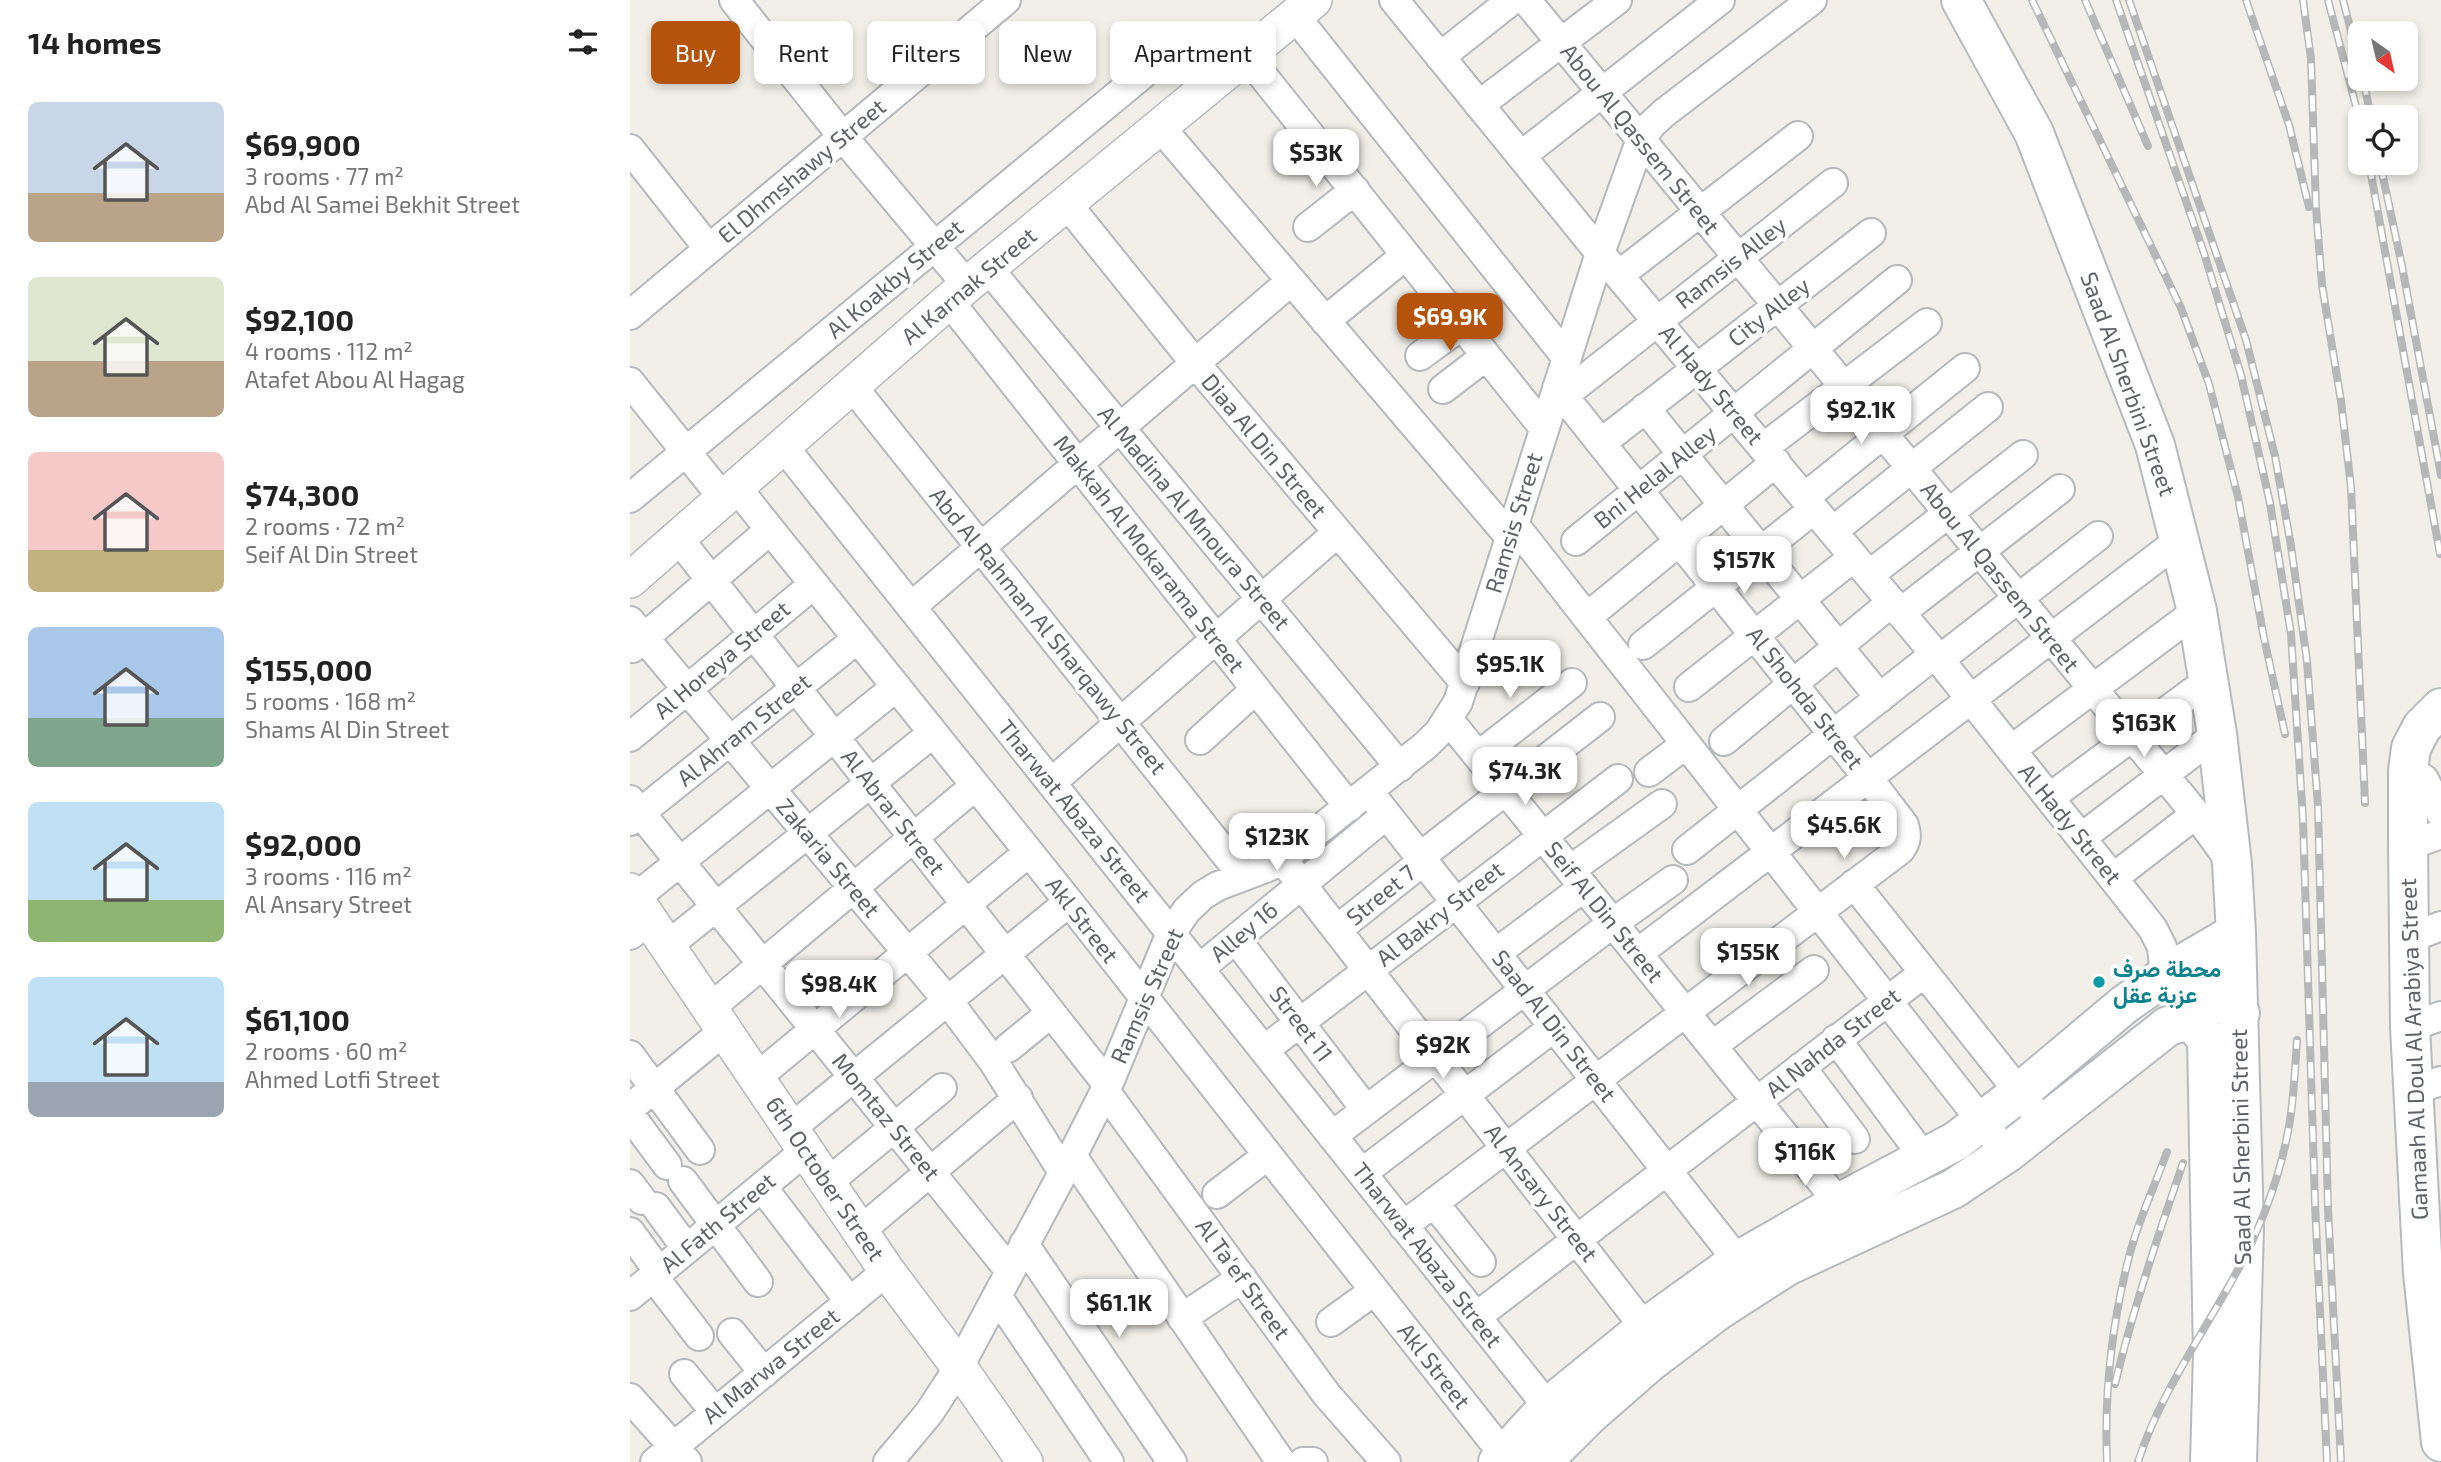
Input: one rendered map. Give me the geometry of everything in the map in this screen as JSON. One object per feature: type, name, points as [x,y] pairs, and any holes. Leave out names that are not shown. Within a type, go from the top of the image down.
[{"type":"main road","name":"Saad Al Sherbini Street","points":[[1961,0],[2034,133],[2155,445],[2181,539],[2209,680],[2232,863],[2240,1013],[2228,1228],[2213,1353],[2210,1462]]},
{"type":"main road","name":"Gamaah Al Doul Al Arabiya Street","points":[[2441,708],[2415,737],[2408,771],[2424,840],[2430,1207],[2441,1442]]},
{"type":"main road","points":[[1501,1458],[1548,1407],[1645,1328],[1738,1261],[1839,1202],[1956,1141],[2020,1093],[2125,1004],[2236,933]]},
{"type":"main road","points":[[2165,976],[2240,1013]]},
{"type":"main road","name":"Saad Al Sherbini Street","points":[[2044,1124],[2168,1026],[2182,1022],[2194,1024],[2207,1039],[2228,1228],[2237,1462]]},
{"type":"main road","points":[[1542,1462],[1588,1416],[1651,1361],[1717,1311],[1787,1266],[1953,1189],[2044,1124]]},
{"type":"street","points":[[734,0],[843,137],[968,285]]},
{"type":"street","name":"El Dhmshawy Street","points":[[630,315],[843,137],[975,10],[1006,0]]},
{"type":"street","name":"Al Hady Street","points":[[1394,0],[1600,253],[1937,657],[2113,878],[2153,929],[2162,947],[2165,976]]},
{"type":"street","points":[[1440,57],[1512,0]]},
{"type":"street","name":"Abou Al Qassem Street","points":[[1526,0],[2196,814],[2232,863]]},
{"type":"street","points":[[1479,105],[1617,0]]},
{"type":"street","points":[[1641,139],[1664,113],[1812,0]]},
{"type":"street","points":[[1521,156],[1710,3]]},
{"type":"street","points":[[1304,8],[1567,358]]},
{"type":"street","name":"Al Karnak Street","points":[[1276,32],[1304,8]]},
{"type":"street","name":"Al Koakby Street","points":[[630,498],[1131,84]]},
{"type":"street","name":"Al Karnak Street","points":[[630,580],[968,285],[1214,84]]},
{"type":"street","points":[[1269,84],[1544,429]]},
{"type":"street","points":[[1161,128],[1325,321],[1587,617],[2007,1153]]},
{"type":"street","points":[[1619,275],[1798,136]]},
{"type":"street","name":"Ramsis Street","points":[[888,1462],[929,1413],[959,1367],[1107,1088],[1171,933],[1187,910],[1218,886],[1282,859],[1400,766],[1439,732],[1448,719],[1465,683],[1511,530],[1544,429],[1560,392],[1567,358],[1600,253],[1641,139]]},
{"type":"street","points":[[630,149],[709,249]]},
{"type":"street","name":"Ramsis Alley","points":[[1560,392],[1657,321],[1833,183]]},
{"type":"street","points":[[1307,227],[1354,190]]},
{"type":"street","name":"Diaa Al Din Street","points":[[1067,205],[1195,363],[1465,683]]},
{"type":"street","name":"City Alley","points":[[1601,443],[1871,233]]},
{"type":"street","points":[[1325,321],[1406,255]]},
{"type":"street","name":"Bni Helal Alley","points":[[1576,541],[1897,280]]},
{"type":"street","points":[[911,607],[1291,281]]},
{"type":"street","name":"Al Madina Al Mnoura Street","points":[[968,285],[1120,428],[1400,766]]},
{"type":"street","name":"Makkah Al Mokarama Street","points":[[968,285],[1077,464],[1256,689],[1359,800]]},
{"type":"street","points":[[1587,617],[1724,505],[1770,455],[1844,386],[1927,323]]},
{"type":"street","points":[[1420,356],[1462,325]]},
{"type":"street","points":[[1443,389],[1486,356]]},
{"type":"street","points":[[1643,645],[1761,551],[1883,434],[1965,369]]},
{"type":"street","name":"Akl Street","points":[[630,382],[687,451],[771,530],[1069,902],[1374,1291],[1501,1458]]},
{"type":"street","name":"Abd Al Rahman Al Sharqawy Street","points":[[852,386],[1243,876]]},
{"type":"street","name":"Al Shohda Street","points":[[1560,392],[1717,586],[1904,825],[1907,834],[1900,849],[1854,884]]},
{"type":"street","points":[[1833,531],[1988,407]]},
{"type":"street","points":[[1645,408],[1880,698]]},
{"type":"street","name":"Tharwat Abaza Street","points":[[783,446],[1548,1407]]},
{"type":"street","points":[[1689,687],[1800,599],[1861,566],[1948,513],[2023,455]]},
{"type":"street","points":[[1724,741],[1838,646],[1979,551],[2060,489]]},
{"type":"street","points":[[635,636],[712,580],[771,530]]},
{"type":"street","points":[[1051,783],[1337,533]]},
{"type":"street","points":[[1687,850],[1880,698],[2098,537]]},
{"type":"street","name":"Al Abrar Street","points":[[678,538],[1107,1088]]},
{"type":"street","points":[[1638,953],[2181,539]]},
{"type":"street","name":"Al Horeya Street","points":[[630,737],[814,584]]},
{"type":"street","points":[[2011,750],[2197,611]]},
{"type":"street","name":"Zakaria Street","points":[[635,636],[687,689],[948,1001],[1182,1318],[1281,1462]]},
{"type":"street","name":"Al Ahram Street","points":[[634,811],[731,741],[857,639]]},
{"type":"street","points":[[2049,798],[2209,680]]},
{"type":"street","points":[[1478,756],[1572,682]]},
{"type":"street","points":[[642,918],[680,862],[896,687]]},
{"type":"street","points":[[1199,740],[1256,689]]},
{"type":"street","name":"Street 7","points":[[1338,929],[1506,790],[1600,717]]},
{"type":"street","name":"Seif Al Din Street","points":[[1448,719],[1839,1202]]},
{"type":"street","points":[[642,918],[716,907],[933,733]]},
{"type":"street","points":[[2081,838],[2217,734]]},
{"type":"street","points":[[1649,772],[1686,744]]},
{"type":"street","points":[[2408,771],[2424,779],[2441,814]]},
{"type":"street","name":"Al Bakry Street","points":[[1264,1050],[1618,779]]},
{"type":"street","points":[[630,1108],[654,1088],[717,1020],[763,964],[975,786]]},
{"type":"street","name":"Saad Al Din Street","points":[[1359,800],[1387,815],[1738,1261]]},
{"type":"street","points":[[1496,953],[1662,804]]},
{"type":"street","name":"Momtaz Street","points":[[634,811],[680,862],[1010,1271]]},
{"type":"street","points":[[2113,878],[2196,814]]},
{"type":"street","name":"Alley 16","points":[[1199,969],[1387,815]]},
{"type":"street","points":[[756,1078],[1028,853]]},
{"type":"street","name":"Al Ansary Street","points":[[1282,859],[1645,1328]]},
{"type":"street","points":[[1332,1136],[1613,923],[1674,880]]},
{"type":"street","points":[[1403,1226],[1854,884],[2044,1124]]},
{"type":"street","name":"Al Fath Street","points":[[630,1296],[762,1187],[798,1140],[854,1077],[1069,902]]},
{"type":"street","name":"6th October Street","points":[[642,918],[717,1020],[887,1271],[959,1367],[1025,1462]]},
{"type":"street","name":"Street 11","points":[[1236,939],[1366,1110]]},
{"type":"street","points":[[1712,1046],[1814,970]]},
{"type":"street","name":"Al Nahda Street","points":[[1476,1317],[1924,973]]},
{"type":"street","points":[[1008,1048],[1051,1013]]},
{"type":"street","points":[[1362,1173],[1554,1027]]},
{"type":"street","points":[[1836,1039],[1925,1158]]},
{"type":"street","points":[[630,1055],[700,1150]]},
{"type":"street","points":[[1801,1067],[1855,1139]]},
{"type":"street","points":[[827,1183],[942,1088]]},
{"type":"street","name":"Al Ta'ef Street","points":[[1107,1088],[1327,1395],[1386,1462]]},
{"type":"street","points":[[860,1231],[1018,1098]]},
{"type":"street","points":[[630,1115],[758,1282]]},
{"type":"street","points":[[1217,1194],[1268,1155]]},
{"type":"street","points":[[762,1187],[850,1302]]},
{"type":"street","points":[[642,1197],[687,1249]]},
{"type":"street","points":[[1434,1203],[1481,1262]]},
{"type":"street","points":[[630,1232],[699,1336]]},
{"type":"street","points":[[1024,1244],[1172,1462]]},
{"type":"street","name":"Al Marwa Street","points":[[672,1457],[716,1412],[887,1271]]},
{"type":"street","points":[[1182,1318],[1242,1278]]},
{"type":"street","points":[[1331,1322],[1374,1291]]},
{"type":"street","points":[[996,1296],[1110,1462]]},
{"type":"street","points":[[732,1333],[764,1373]]},
{"type":"street","points":[[684,1374],[716,1412]]},
{"type":"street","points":[[630,1398],[672,1457]]},
{"type":"street","points":[[1303,1462],[1313,1462]]},
{"type":"railway","points":[[2032,0],[2181,308],[2209,384],[2238,497],[2285,734]]},
{"type":"railway","points":[[2085,0],[2148,146]]},
{"type":"railway","points":[[2116,0],[2204,253],[2241,375],[2270,503],[2291,634],[2303,819],[2315,1203],[2327,1462]]},
{"type":"railway","points":[[2129,0],[2246,340],[2275,456],[2291,546],[2307,661],[2318,806],[2328,1209],[2341,1462]]},
{"type":"railway","points":[[2246,0],[2289,125],[2309,207]]},
{"type":"railway","points":[[2303,0],[2311,59],[2316,208],[2322,285],[2341,401],[2351,487],[2365,803]]},
{"type":"railway","points":[[2328,0],[2356,105]]},
{"type":"railway","points":[[2343,0],[2348,21]]},
{"type":"railway","points":[[2366,91],[2368,105]]},
{"type":"railway","points":[[2371,175],[2440,554]]},
{"type":"railway","points":[[2383,175],[2441,475]]},
{"type":"railway","points":[[2138,1462],[2159,1410],[2258,1229],[2276,1178],[2289,1126],[2297,1040]]},
{"type":"railway","points":[[2107,1462],[2108,1383],[2118,1305],[2142,1215],[2167,1152]]},
{"type":"railway","points":[[2115,1384],[2138,1300],[2183,1163]]},
{"type":"place","name":"محطة صرف عزبة عقل","points":[[2099,982]]}]
